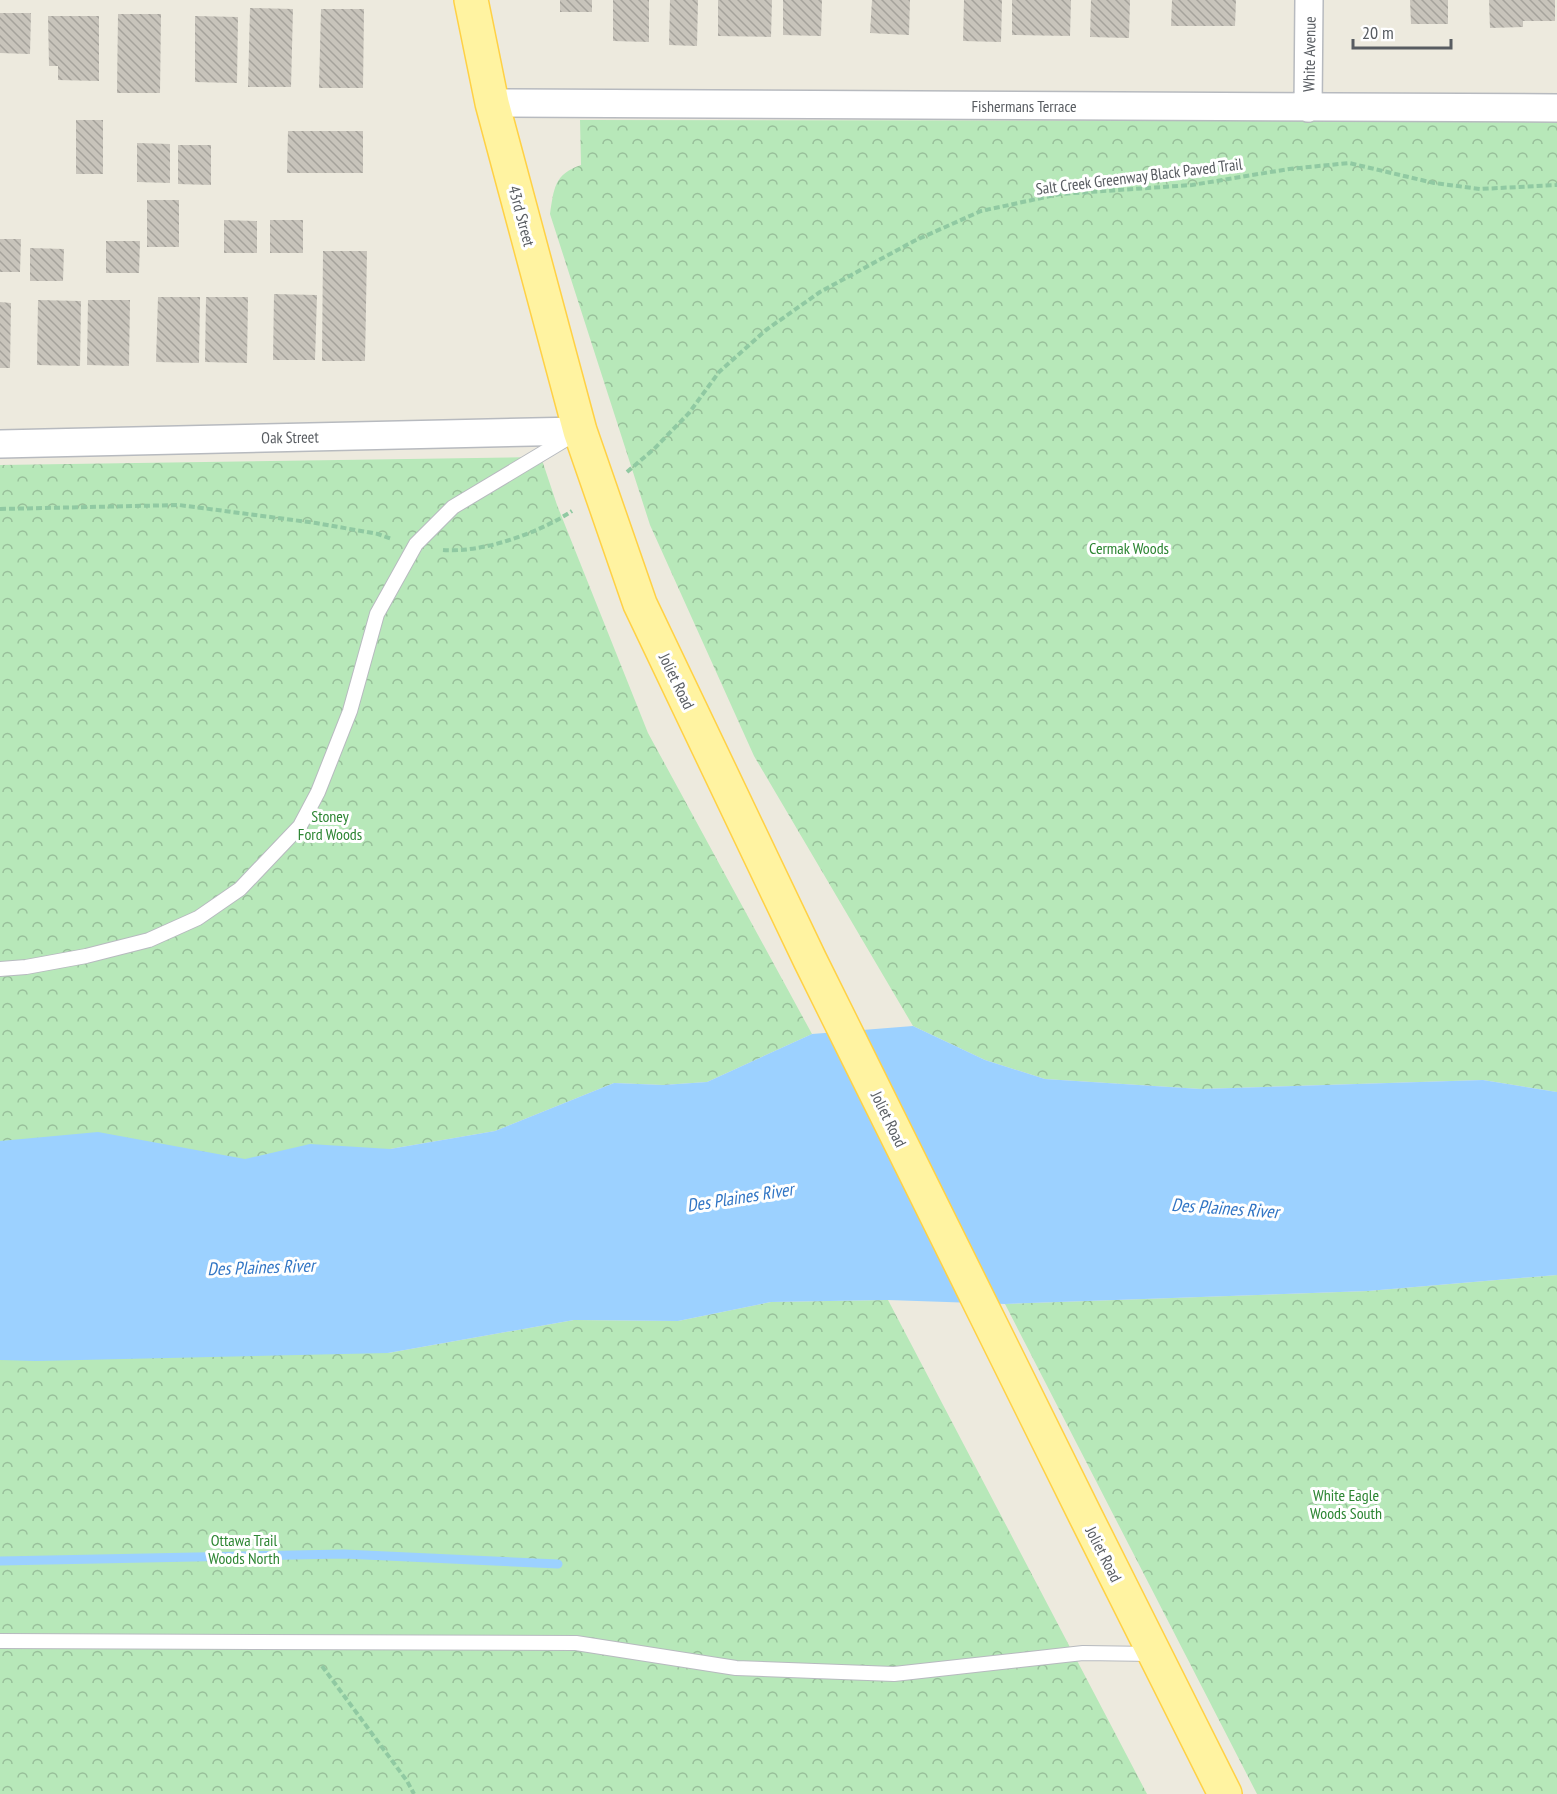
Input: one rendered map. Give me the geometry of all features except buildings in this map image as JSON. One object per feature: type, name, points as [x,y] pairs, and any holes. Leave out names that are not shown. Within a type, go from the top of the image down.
[{"type":"main road","name":"43rd Street","points":[[471,0],[492,103],[580,431]]},
{"type":"main road","name":"Joliet Road","points":[[580,431],[640,604],[810,960],[1225,1794]]},
{"type":"street","name":"White Avenue","points":[[1308,108],[1309,0]]},
{"type":"street","name":"Fishermans Terrace","points":[[492,103],[1557,108]]},
{"type":"street","name":"Oak Street","points":[[0,444],[580,431]]},
{"type":"lane","points":[[0,969],[26,967],[86,956],[149,940],[198,918],[240,889],[300,826],[318,792],[350,711],[377,614],[416,544],[453,507],[580,431]]},
{"type":"lane","points":[[0,1641],[576,1643],[736,1668],[894,1674],[1083,1653],[1155,1654]]},
{"type":"path","name":"Salt Creek Greenway Black Paved Trail","points":[[633,468],[689,413],[719,372],[766,330],[820,292],[914,241],[981,211],[1060,194],[1192,184],[1289,169],[1349,164],[1434,183],[1480,189],[1557,184]]},
{"type":"path","points":[[0,508],[179,506],[316,523],[378,534],[397,540]]},
{"type":"path","points":[[436,550],[461,551],[519,537],[562,517]]},
{"type":"path","points":[[303,1642],[407,1781],[414,1794]]},
{"type":"green space","name":"Cermak Woods","points":[[580,120],[1557,121],[1557,1092],[1483,1080],[1201,1089],[1045,1079],[985,1060],[913,1026],[754,756],[650,525],[550,214],[554,190],[560,178],[581,165]]},
{"type":"green space","points":[[541,457],[557,505],[648,733],[812,1034],[707,1082],[663,1085],[614,1083],[495,1131],[390,1149],[388,1353],[574,1320],[678,1321],[771,1302],[888,1300],[1147,1794],[0,1794],[0,465]]},
{"type":"green space","name":"White Eagle Woods South","points":[[1557,1275],[1557,1794],[1257,1794],[1005,1304],[1368,1291]]},
{"type":"water","name":"Des Plaines River","points":[[913,1026],[985,1060],[1045,1079],[1201,1089],[1483,1080],[1557,1092],[1557,1275],[1368,1291],[1005,1304],[888,1300],[771,1302],[678,1321],[574,1320],[388,1353],[0,1360],[0,1141],[98,1132],[245,1159],[310,1144],[390,1149],[495,1131],[614,1083],[663,1085],[707,1082],[812,1034]]},
{"type":"waterway","points":[[0,1561],[344,1554],[558,1564]]},
{"type":"park label","name":"Stoney Ford Woods","points":[[330,825]]},
{"type":"park label","name":"Ottawa Trail Woods North","points":[[244,1549]]}]
